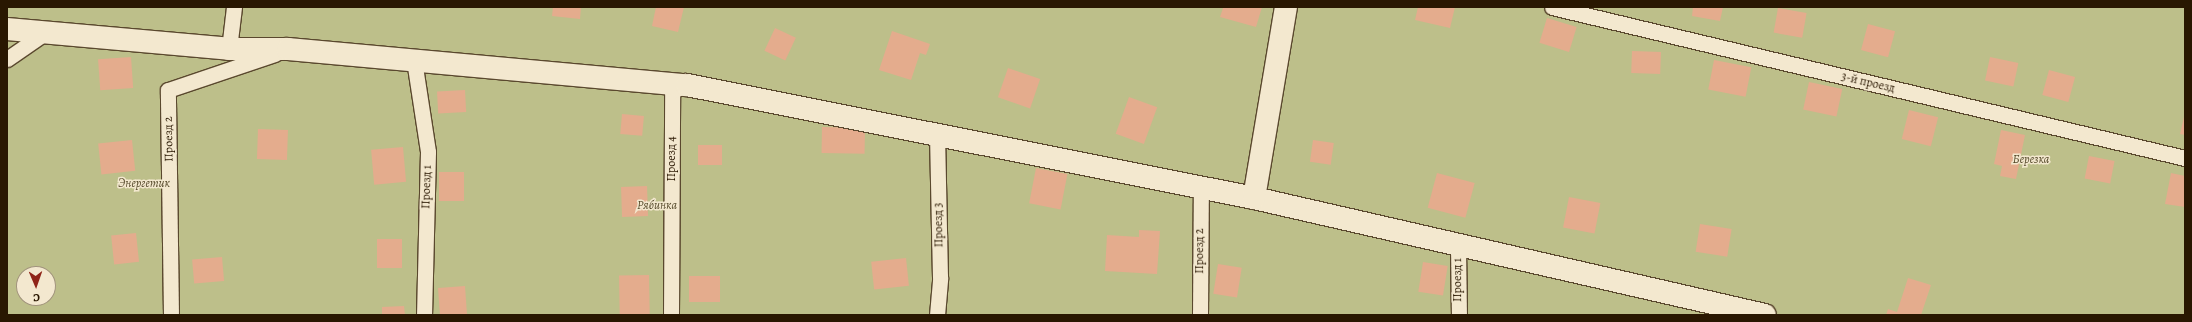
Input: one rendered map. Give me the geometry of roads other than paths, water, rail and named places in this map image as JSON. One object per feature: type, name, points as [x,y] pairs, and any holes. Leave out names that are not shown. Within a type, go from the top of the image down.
[{"type":"street","points":[[1254,198],[1286,7]]},
{"type":"street","points":[[7,29],[229,49],[288,49],[687,85],[1254,198],[1751,313]]},
{"type":"lane","points":[[229,49],[234,7]]},
{"type":"lane","name":"3-й проезд","points":[[1552,7],[2185,158]]},
{"type":"lane","points":[[7,59],[46,32]]},
{"type":"lane","name":"Проезд 2","points":[[171,315],[168,90],[288,49]]},
{"type":"lane","name":"Проезд 1","points":[[414,60],[428,152],[424,315]]},
{"type":"lane","name":"Проезд 4","points":[[671,315],[672,91],[687,85]]},
{"type":"lane","name":"Проезд 3","points":[[937,134],[940,277],[937,315]]},
{"type":"lane","name":"Проезд 2","points":[[1200,187],[1200,315]]},
{"type":"lane","name":"Проезд 1","points":[[1458,246],[1459,315]]},
{"type":"park label","name":"Березка","points":[[2031,160]]},
{"type":"park label","name":"Энергетик","points":[[144,184]]},
{"type":"park label","name":"Рябинка","points":[[657,206]]}]
